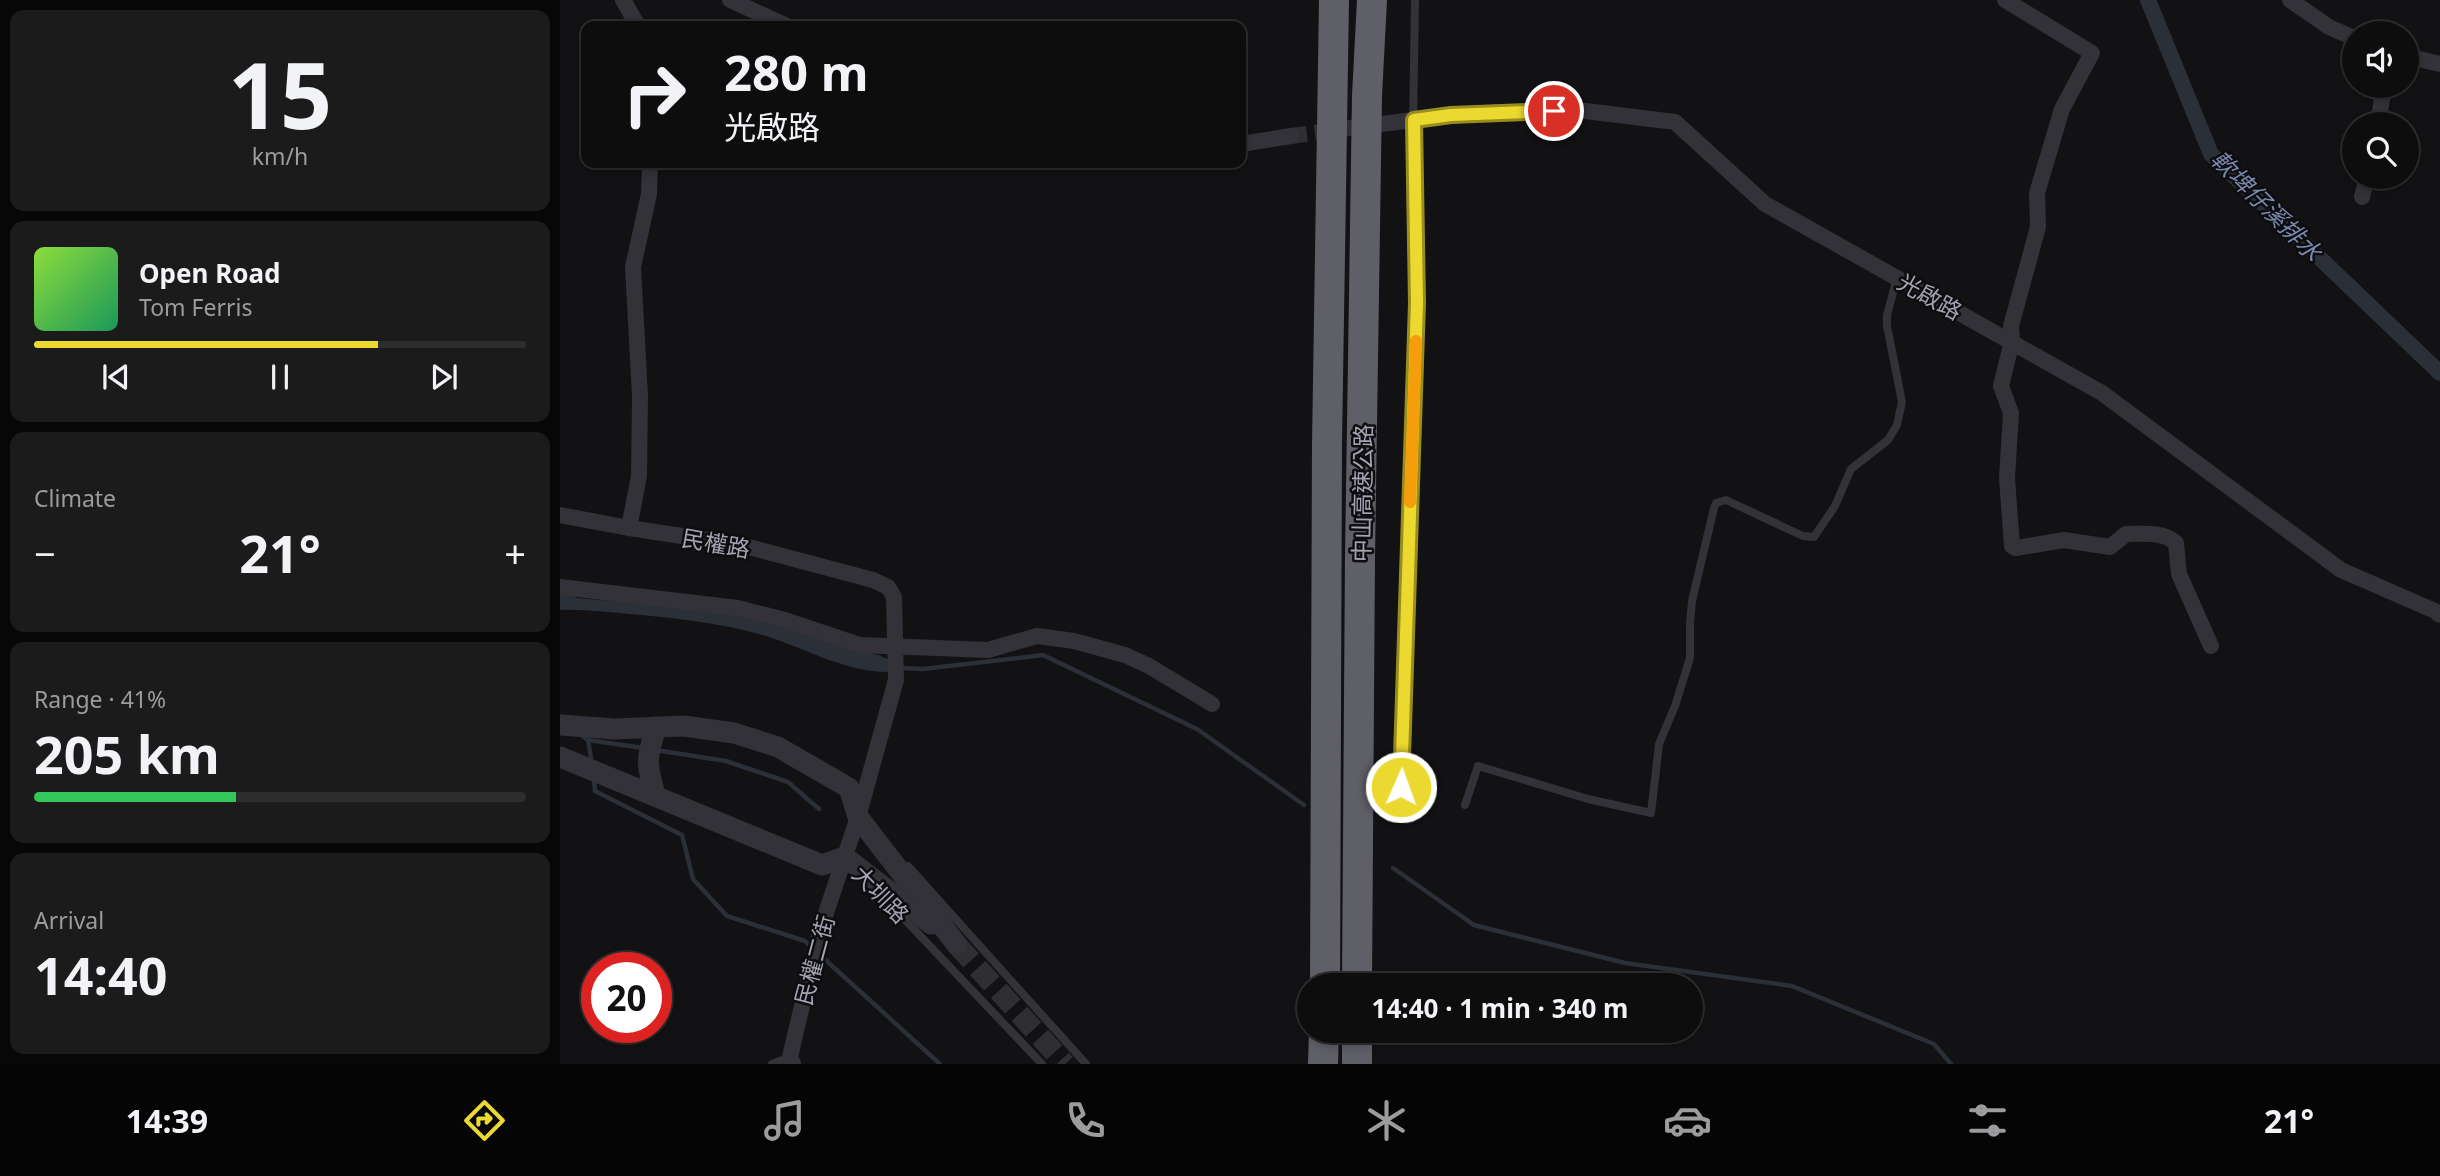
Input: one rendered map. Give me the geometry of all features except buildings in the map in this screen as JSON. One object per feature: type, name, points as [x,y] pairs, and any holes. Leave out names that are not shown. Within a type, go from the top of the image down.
[{"type":"highway","name":"中山高速公路","points":[[1325,973],[1327,444],[1334,0]]},
{"type":"highway","name":"中山高速公路","points":[[1357,973],[1367,96],[1372,0]]},
{"type":"highway","points":[[1324,1043],[1324,1064]]},
{"type":"highway","points":[[1357,1043],[1357,1064]]},
{"type":"street","points":[[622,0],[635,21]]},
{"type":"street","points":[[730,0],[776,21]]},
{"type":"street","points":[[2005,0],[2092,53],[2062,109],[2037,192],[2038,227],[2011,326],[2012,341],[2001,386],[2011,413],[2007,478],[2012,546],[2016,548],[2064,540],[2110,547],[2126,534],[2162,535],[2171,538],[2176,543],[2179,574],[2184,588],[2211,646]]},
{"type":"street","points":[[2290,0],[2342,33]]},
{"type":"street","points":[[2419,59],[2440,64]]},
{"type":"street","name":"光啟路","points":[[1382,124],[1451,115],[1577,110],[1675,122],[1765,204],[2102,393],[2341,570],[2440,615]]},
{"type":"street","points":[[1246,143],[1291,136]]},
{"type":"street","points":[[629,528],[639,476],[640,397],[633,267],[649,194],[650,168]]},
{"type":"street","points":[[2362,197],[2364,189]]},
{"type":"street","name":"民權路","points":[[560,515],[741,545],[873,580],[888,587],[894,597],[896,680],[845,857]]},
{"type":"street","points":[[560,587],[738,608],[785,620],[860,645],[896,653],[988,650],[1037,636],[1074,641],[1100,647],[1149,666],[1212,704]]},
{"type":"street","points":[[569,726],[615,729],[652,741],[684,726],[734,733],[778,747],[849,788],[858,817],[957,945],[845,857]]},
{"type":"street","points":[[652,741],[648,769],[655,795]]},
{"type":"street","name":"大圳路","points":[[560,757],[822,865],[845,857]]},
{"type":"street","name":"民權二街","points":[[792,1060],[820,931],[845,857]]},
{"type":"lane","points":[[1401,787],[1417,303],[1415,0]]},
{"type":"lane","points":[[1465,805],[1478,766],[1588,799],[1651,813],[1659,744],[1675,706],[1690,658],[1689,623],[1692,601],[1714,508],[1717,503],[1726,500],[1803,536],[1814,537],[1835,506],[1851,469],[1888,440],[1901,415],[1902,402],[1887,326],[1887,315],[1897,278]]},
{"type":"lane","name":"大圳路","points":[[858,817],[912,870],[1086,1064]]},
{"type":"lane","name":"大圳路","points":[[845,857],[1042,1064]]},
{"type":"lane","points":[[772,1064],[792,1060]]},
{"type":"shaded area","points":[[560,591],[577,598],[669,606],[734,608],[891,661],[888,672],[872,671],[841,664],[766,636],[732,628],[664,617],[560,610]]},
{"type":"waterway","name":"軟埤仔溪排水","points":[[2148,0],[2211,154],[2440,373]]},
{"type":"waterway","points":[[899,668],[923,669],[1043,655],[1197,729],[1304,805]]},
{"type":"waterway","points":[[581,735],[588,740],[592,764]]},
{"type":"waterway","points":[[588,740],[643,748]]},
{"type":"waterway","points":[[655,750],[726,761],[788,782],[819,809]]},
{"type":"waterway","points":[[594,779],[595,791],[682,835],[693,879],[727,916],[805,941],[812,948]]},
{"type":"waterway","points":[[1393,868],[1474,925],[1625,963],[1792,986],[1934,1044],[1951,1064]]},
{"type":"waterway","points":[[819,954],[940,1064]]},
{"type":"tunnel","points":[[1291,136],[1372,125]]},
{"type":"tunnel","points":[[957,945],[1065,1064]]},
{"type":"slow traffic","points":[[1410,502],[1416,341]]},
{"type":"route","points":[[1401,787],[1417,303],[1414,120],[1451,115],[1554,111]]}]
